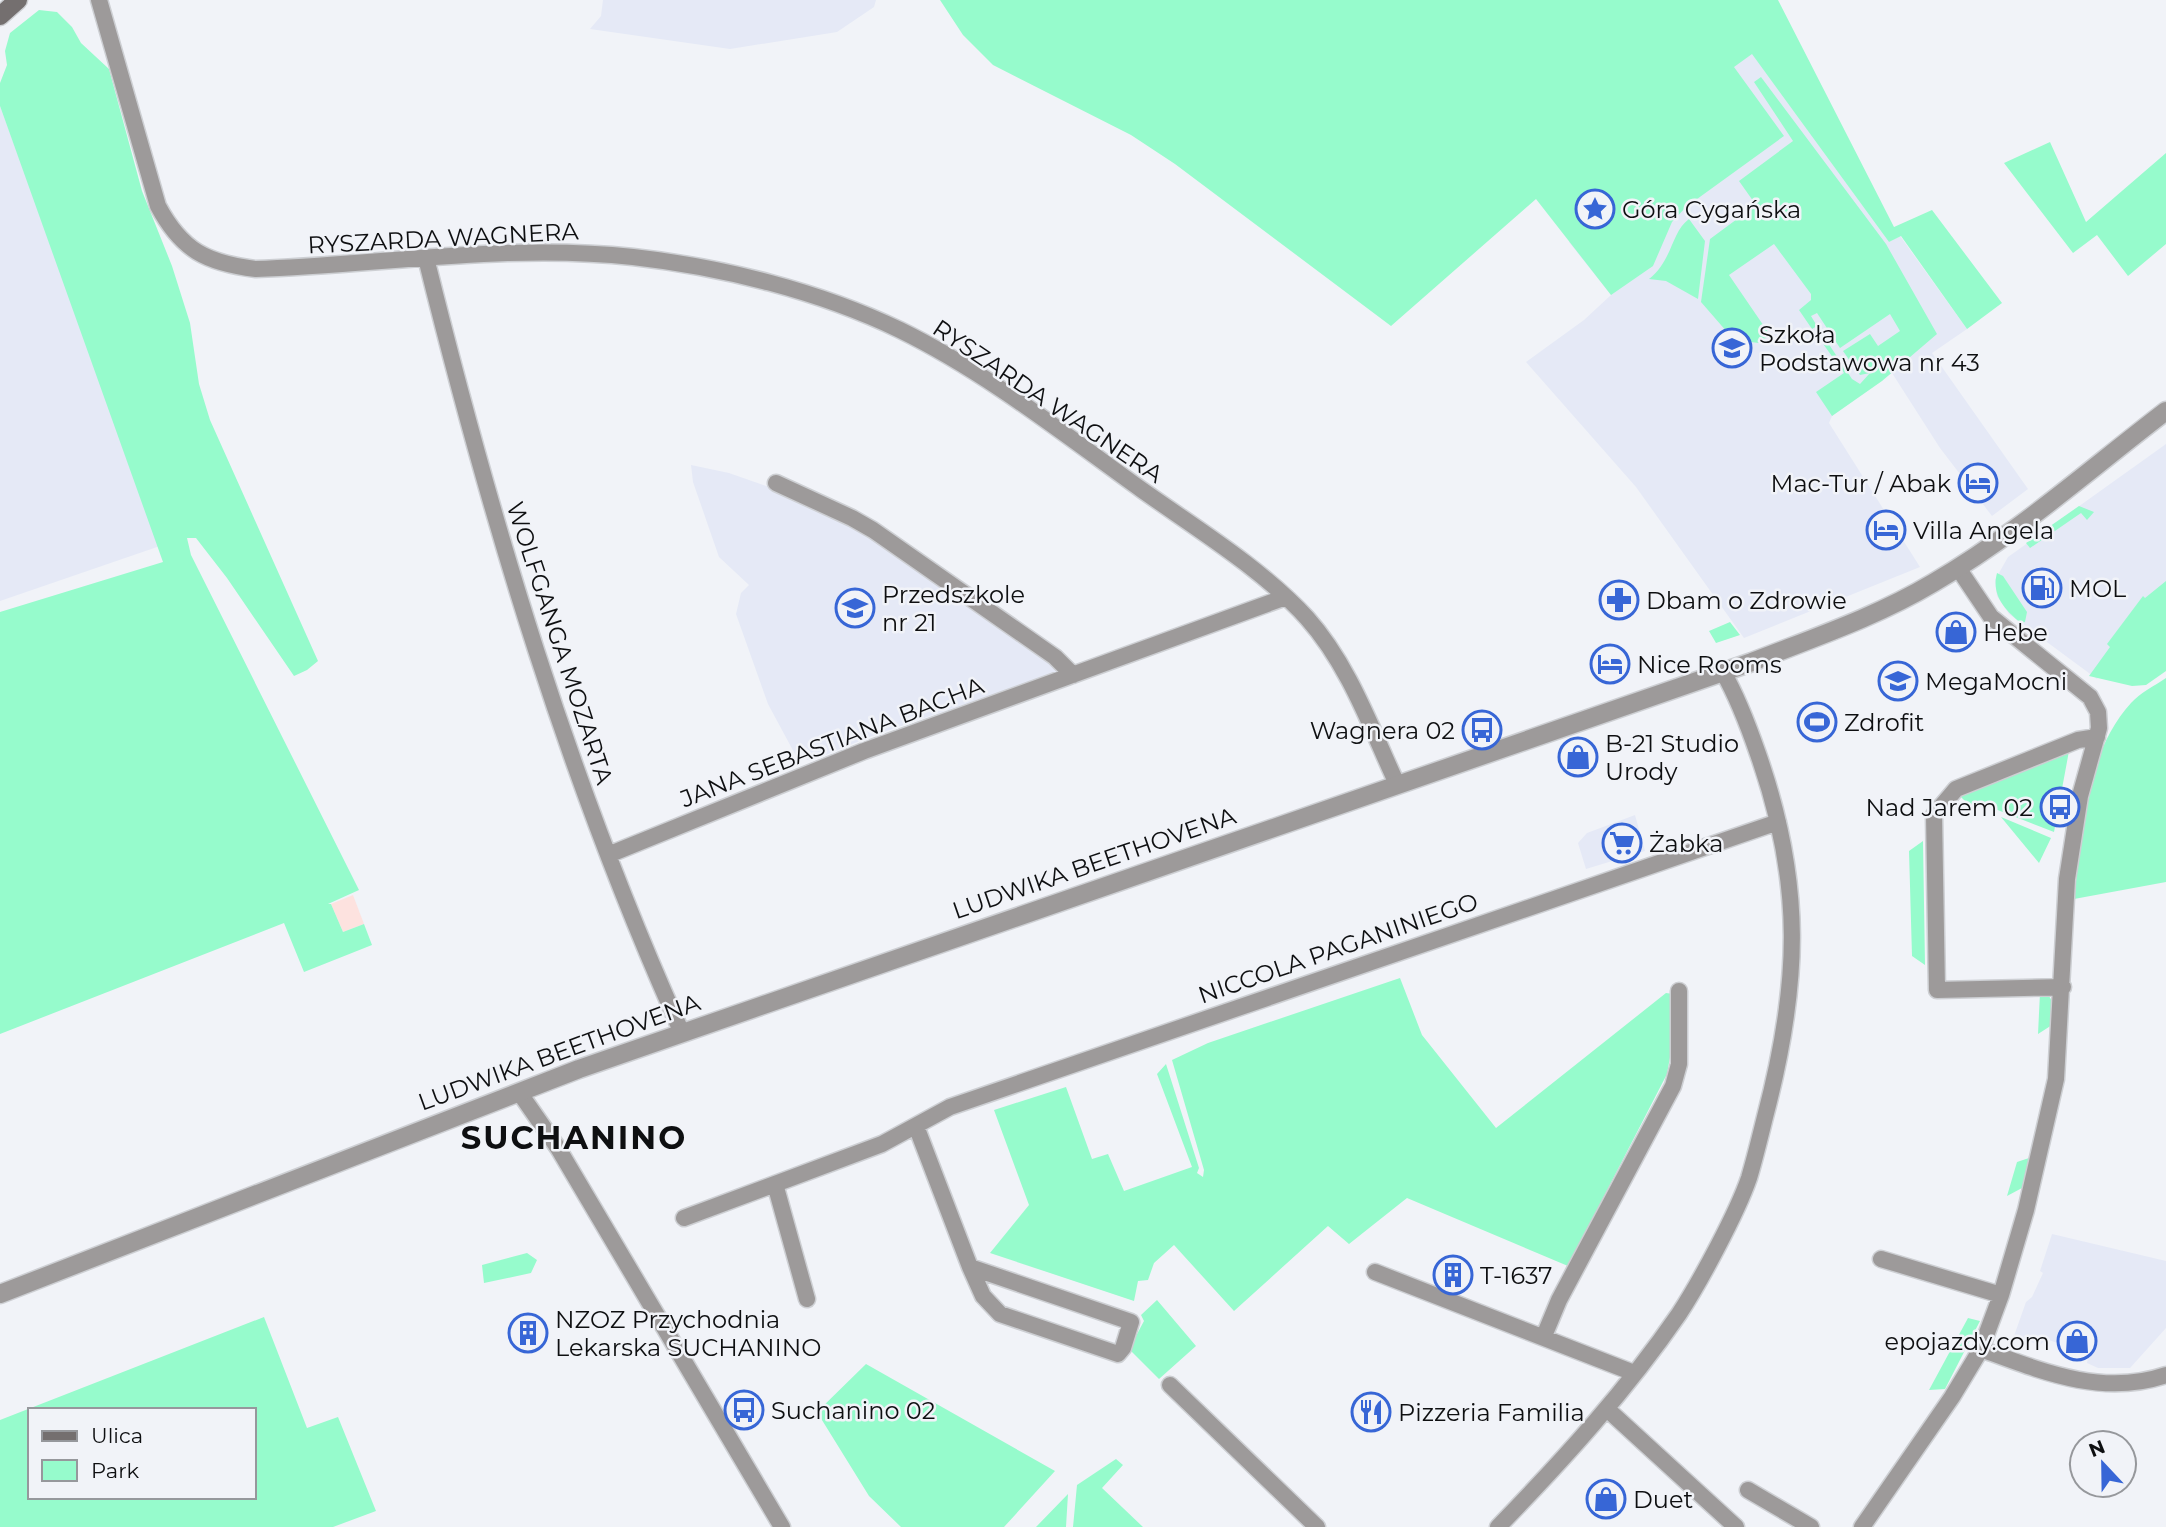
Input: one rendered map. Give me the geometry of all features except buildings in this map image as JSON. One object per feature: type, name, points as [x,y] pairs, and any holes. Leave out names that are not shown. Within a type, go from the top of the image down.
[{"type":"main road","points":[[0,16],[18,0]]},
{"type":"street","name":"RYSZARDA WAGNERA","points":[[99,0],[158,206],[169,227],[189,248],[225,265],[256,269],[559,252],[633,257],[725,271],[899,330],[1018,402],[1188,523],[1286,597],[1308,620],[1340,665],[1397,784]]},
{"type":"street","name":"WOLFGANGA MOZARTA","points":[[426,258],[502,550],[545,683],[608,855],[682,1032]]},
{"type":"street","name":"LUDWIKA BEETHOVENA","points":[[0,1294],[519,1092],[682,1032],[1723,672],[1874,613],[1958,568],[2166,411]]},
{"type":"street","points":[[776,483],[852,517],[873,530],[1055,657],[1073,675]]},
{"type":"street","points":[[1862,1527],[1952,1397],[1981,1349],[2001,1295],[2036,1175],[2050,1110],[2060,1046],[2067,879],[2080,796],[2100,719],[2090,697],[1991,617],[1958,568]]},
{"type":"street","name":"JANA SEBASTIANA BACHA","points":[[608,855],[864,751],[1286,597]]},
{"type":"street","points":[[1498,1527],[1570,1454],[1680,1313],[1721,1238],[1748,1180],[1768,1105],[1785,1035],[1793,961],[1788,869],[1778,822],[1741,706],[1723,672]]},
{"type":"street","points":[[2063,987],[1937,990],[1934,815],[1956,789],[2078,740],[2097,737]]},
{"type":"street","name":"NICCOLA PAGANINIEGO","points":[[684,1218],[882,1144],[950,1107],[1778,822]]},
{"type":"street","points":[[1544,1336],[1559,1300],[1673,1086],[1679,1064],[1679,991]]},
{"type":"street","points":[[519,1092],[558,1148],[782,1527]]},
{"type":"street","points":[[916,1126],[970,1267],[983,1296],[1000,1314],[1118,1354],[1123,1348],[1131,1322],[970,1267]]},
{"type":"street","points":[[775,1184],[807,1299]]},
{"type":"street","points":[[1881,1259],[2001,1295]]},
{"type":"street","points":[[1375,1272],[1634,1373]]},
{"type":"street","points":[[1981,1349],[2035,1370],[2085,1381],[2131,1383],[2166,1375]]},
{"type":"street","points":[[1170,1385],[1317,1527]]},
{"type":"street","points":[[1607,1409],[1736,1527]]},
{"type":"street","points":[[1748,1490],[1811,1527]]},
{"type":"shaded area","points":[[603,0],[876,0],[874,7],[837,32],[730,49],[590,29],[601,16]]},
{"type":"shaded area","name":"Szkoła Podstawowa nr 43","points":[[1752,53],[1889,242],[1900,236],[1967,329],[1932,353],[2028,489],[1992,516],[1940,448],[1892,373],[1832,416],[1829,423],[1920,567],[1744,638],[1636,487],[1526,362],[1584,320],[1611,295],[1569,242],[1618,205],[1593,169]]},
{"type":"shaded area","points":[[0,106],[160,546],[0,601]]},
{"type":"shaded area","points":[[2166,444],[2166,586],[2097,679],[2009,614],[1997,596],[1995,580],[2008,557]]},
{"type":"shaded area","name":"Przedszkole nr 21","points":[[691,465],[729,473],[832,514],[870,536],[1062,671],[872,736],[811,761],[796,756],[768,704],[736,614],[741,593],[749,585],[719,557],[693,482]]},
{"type":"shaded area","points":[[1635,815],[1645,851],[1586,869],[1578,843],[1587,833]]},
{"type":"shaded area","points":[[353,895],[364,924],[343,932],[331,904]]},
{"type":"shaded area","points":[[2052,1234],[2166,1261],[2166,1328],[2130,1368],[2098,1368],[2087,1363],[2089,1354],[2046,1339],[2040,1345],[2014,1336],[2026,1302],[2032,1297],[2043,1273],[2040,1271]]},
{"type":"green space","points":[[940,0],[1778,0],[1894,227],[1932,210],[2002,303],[1967,329],[1901,236],[1889,242],[1752,54],[1734,67],[1784,136],[1686,207],[1672,222],[1653,266],[1611,295],[1536,199],[1391,326],[1175,164],[1131,135],[993,65],[963,35]]},
{"type":"green space","points":[[39,10],[57,12],[72,27],[81,43],[109,69],[142,191],[172,266],[190,323],[199,384],[210,420],[318,661],[294,676],[227,578],[196,538],[187,538],[191,555],[359,890],[328,904],[331,904],[343,932],[364,924],[372,945],[304,972],[284,923],[0,1034],[0,612],[163,562],[0,106],[0,83],[7,65],[5,51],[10,33]]},
{"type":"green space","points":[[1761,77],[1886,244],[1937,334],[1882,381],[1832,416],[1816,392],[1844,373],[1816,334],[1820,331],[1852,379],[1860,384],[1870,373],[1860,375],[1843,351],[1870,334],[1878,346],[1900,331],[1890,314],[1840,348],[1817,313],[1811,316],[1817,326],[1812,329],[1799,310],[1811,300],[1811,294],[1774,244],[1729,275],[1770,335],[1759,343],[1734,340],[1701,302],[1710,239],[1756,205],[1739,181],[1793,141],[1754,82]]},
{"type":"green space","points":[[2050,142],[2086,222],[2166,153],[2166,244],[2128,276],[2097,235],[2073,253],[2004,163]]},
{"type":"green space","points":[[1689,219],[1705,241],[1698,299],[1666,281],[1649,279],[1663,263],[1679,231]]},
{"type":"green space","points":[[2079,506],[2094,512],[2087,520],[2081,513],[2030,548],[2026,543]]},
{"type":"green space","points":[[1997,573],[2003,576],[2027,612],[2025,622],[2021,623],[2015,618],[2001,601],[1996,588]]},
{"type":"green space","points":[[2166,581],[2166,671],[2146,685],[2132,686],[2089,676],[2110,647],[2107,644],[2143,596],[2145,598]]},
{"type":"green space","points":[[1730,622],[1740,635],[1716,643],[1709,631]]},
{"type":"green space","points":[[2166,678],[2166,882],[2074,899],[2083,822],[2094,771],[2103,746],[2131,703]]},
{"type":"green space","points":[[2069,751],[2054,832],[1990,807],[1971,807],[1960,796]]},
{"type":"green space","points":[[2001,817],[2051,838],[2039,863]]},
{"type":"green space","points":[[1923,841],[1925,965],[1912,956],[1909,851]]},
{"type":"green space","points":[[1400,978],[1422,1035],[1496,1128],[1666,993],[1673,994],[1672,1046],[1667,1074],[1568,1266],[1407,1198],[1349,1244],[1328,1226],[1234,1311],[1174,1245],[1154,1263],[1148,1280],[1138,1281],[1134,1301],[990,1253],[1029,1205],[994,1110],[1066,1087],[1092,1159],[1108,1154],[1124,1191],[1192,1167],[1157,1074],[1166,1064],[1199,1168],[1197,1173],[1203,1177],[1204,1170],[1172,1060],[1208,1043]]},
{"type":"green space","points":[[2040,993],[2049,996],[2053,1003],[2052,1025],[2038,1034]]},
{"type":"green space","points":[[2032,1157],[2022,1188],[2007,1196],[2017,1162]]},
{"type":"green space","points":[[527,1253],[537,1260],[531,1273],[484,1283],[482,1265]]},
{"type":"green space","points":[[1157,1300],[1196,1346],[1159,1379],[1129,1349],[1144,1321],[1141,1315]]},
{"type":"green space","points":[[264,1317],[307,1428],[338,1417],[376,1511],[333,1527],[0,1527],[0,1420],[28,1409],[28,1499],[256,1499],[256,1408],[31,1408]]},
{"type":"green space","points":[[1968,1318],[1980,1321],[1945,1389],[1929,1390]]},
{"type":"green space","points":[[866,1364],[1055,1471],[1004,1527],[901,1527],[869,1496],[817,1412]]},
{"type":"green space","points":[[1116,1459],[1123,1465],[1102,1488],[1143,1527],[1073,1527],[1077,1485]]},
{"type":"green space","points":[[1068,1494],[1066,1527],[1036,1527]]},
{"type":"place","name":"Góra Cygańska","points":[[1595,209]]},
{"type":"place","name":"Szkoła Podstawowa nr 43","points":[[1732,348]]},
{"type":"place","name":"Mac-Tur / Abak","points":[[1978,483]]},
{"type":"place","name":"Villa Angela","points":[[1886,530]]},
{"type":"place","name":"MOL","points":[[2042,588]]},
{"type":"place","name":"Dbam o Zdrowie","points":[[1619,600]]},
{"type":"place","name":"Przedszkole nr 21","points":[[855,608]]},
{"type":"place","name":"Hebe","points":[[1956,632]]},
{"type":"place","name":"Nice Rooms","points":[[1610,664]]},
{"type":"place","name":"MegaMocni","points":[[1898,681]]},
{"type":"place","name":"Zdrofit","points":[[1817,722]]},
{"type":"place","name":"Wagnera 02","points":[[1482,730]]},
{"type":"place","name":"B-21 Studio Urody","points":[[1578,757]]},
{"type":"place","name":"Nad Jarem 02","points":[[2060,807]]},
{"type":"place","name":"Żabka","points":[[1622,843]]},
{"type":"place","name":"T-1637","points":[[1453,1275]]},
{"type":"place","name":"NZOZ Przychodnia Lekarska SUCHANINO","points":[[528,1333]]},
{"type":"place","name":"epojazdy.com","points":[[2077,1341]]},
{"type":"place","name":"Suchanino 02","points":[[744,1410]]},
{"type":"place","name":"Pizzeria Familia","points":[[1371,1412]]},
{"type":"place","name":"Duet","points":[[1606,1499]]},
{"type":"district","name":"SUCHANINO","points":[[574,1137]]}]
